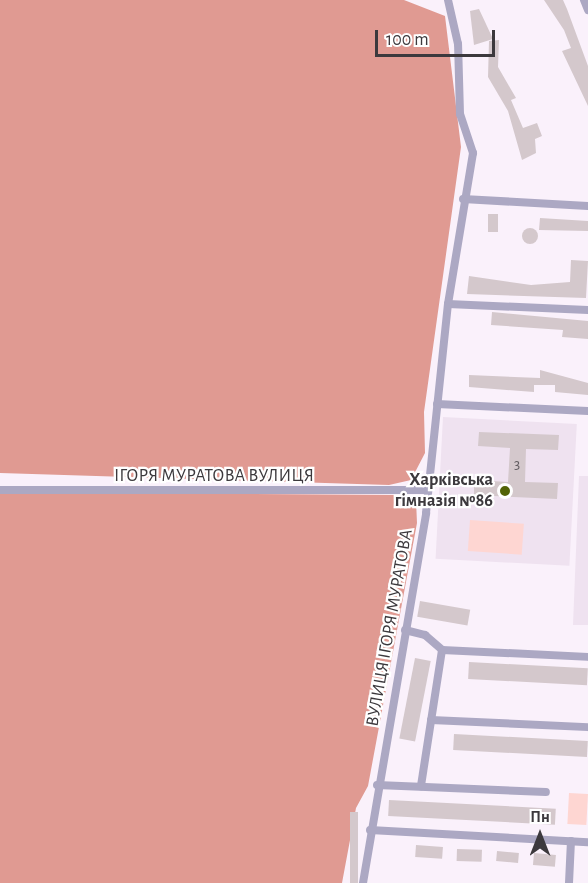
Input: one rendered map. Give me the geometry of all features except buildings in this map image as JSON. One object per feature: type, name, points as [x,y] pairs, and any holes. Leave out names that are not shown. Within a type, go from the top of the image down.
[{"type":"street","name":"ВУЛИЦЯ ІГОРЯ МУРАТОВА","points":[[363,883],[377,784],[428,490],[448,304],[472,144],[460,114],[458,44],[448,0]]},
{"type":"street","points":[[584,0],[588,10]]},
{"type":"street","points":[[463,199],[588,206]]},
{"type":"street","points":[[448,304],[588,310]]},
{"type":"street","points":[[437,404],[588,411]]},
{"type":"street","name":"ІГОРЯ МУРАТОВА ВУЛИЦЯ","points":[[0,490],[428,490]]},
{"type":"street","points":[[405,630],[425,634],[442,650],[588,657]]},
{"type":"street","points":[[421,786],[442,650]]},
{"type":"street","points":[[431,720],[588,727]]},
{"type":"street","points":[[377,784],[546,792]]},
{"type":"street","points":[[370,830],[588,842]]},
{"type":"street","points":[[569,883],[571,841]]},
{"type":"shaded area","points":[[0,0],[404,0],[445,16],[461,147],[424,412],[425,453],[411,480],[389,485],[0,473]]},
{"type":"shaded area","name":"Харківська гімназія №86","points":[[443,417],[577,424],[569,566],[436,559]]},
{"type":"shaded area","points":[[579,476],[588,476],[588,625],[573,625]]},
{"type":"shaded area","points":[[0,492],[402,495],[416,500],[417,523],[368,786],[356,808],[342,883],[0,883]]},
{"type":"shaded area","points":[[470,520],[524,524],[522,555],[468,551]]},
{"type":"shaded area","points":[[569,793],[588,794],[586,825],[567,824]]},
{"type":"place","name":"Харківська гімназія №86","points":[[505,491]]}]
